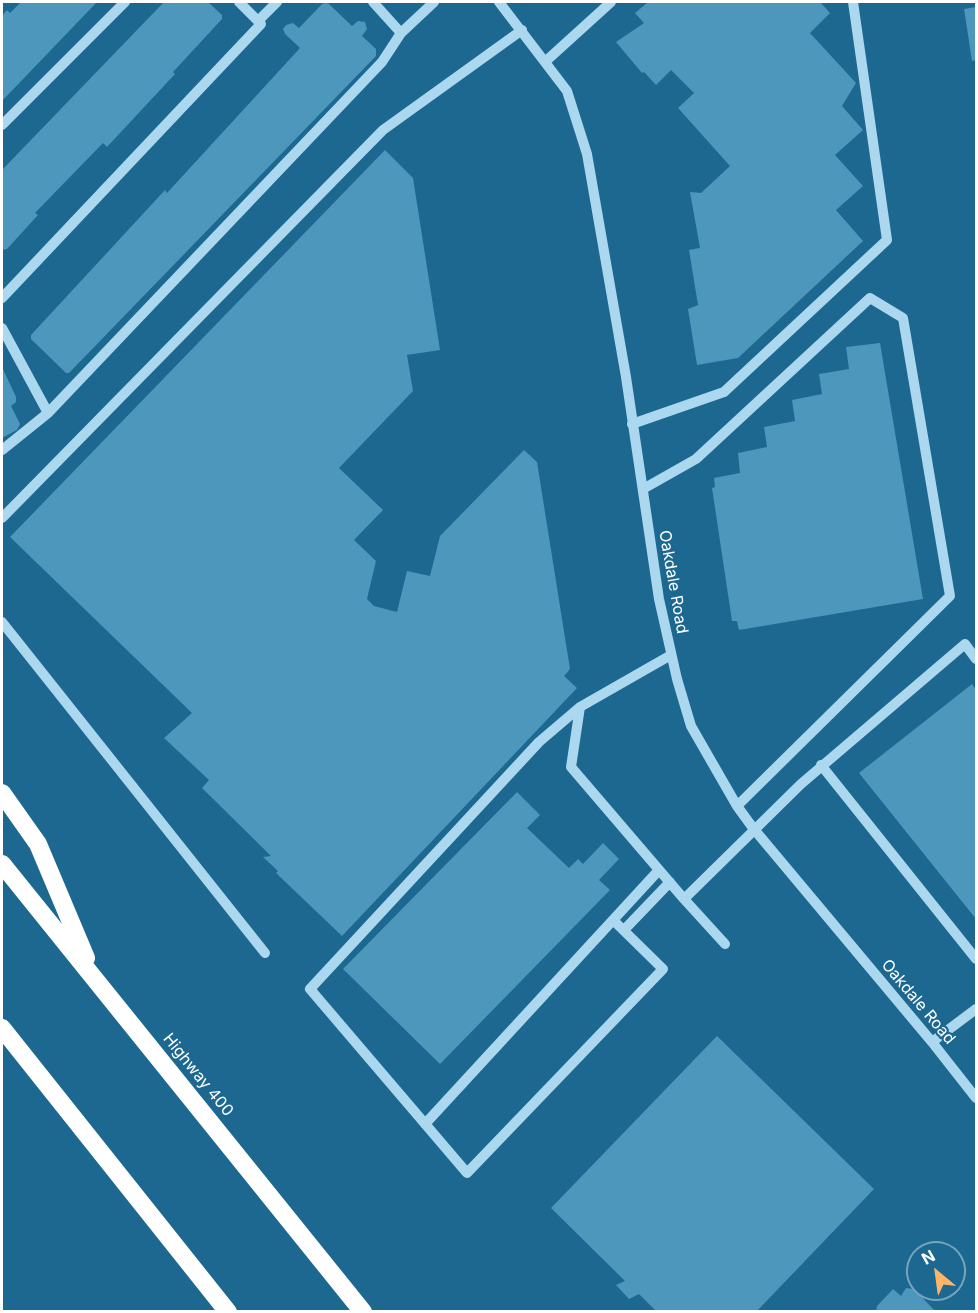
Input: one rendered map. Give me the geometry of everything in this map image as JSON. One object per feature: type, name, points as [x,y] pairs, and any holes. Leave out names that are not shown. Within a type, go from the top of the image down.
[{"type":"highway","points":[[2,793],[39,844],[92,974]]},
{"type":"highway","name":"Highway 400","points":[[2,864],[363,1311]]},
{"type":"highway","points":[[2,1028],[228,1311]]},
{"type":"street","points":[[2,125],[125,2]]},
{"type":"street","points":[[2,298],[261,24],[239,2]]},
{"type":"street","points":[[258,21],[277,2]]},
{"type":"street","points":[[373,2],[401,33]]},
{"type":"street","points":[[2,450],[48,413],[382,62],[401,33],[434,2]]},
{"type":"street","name":"Oakdale Road","points":[[499,2],[567,91],[587,154],[633,424],[659,599],[671,655],[691,726],[737,806],[753,828],[976,1098]]},
{"type":"street","points":[[546,61],[611,2]]},
{"type":"street","points":[[633,424],[724,392],[887,240],[853,2]]},
{"type":"street","points":[[2,518],[383,130],[522,30]]},
{"type":"street","points":[[643,489],[696,459],[870,298],[903,318],[950,596],[737,806]]},
{"type":"street","points":[[2,328],[48,413]]},
{"type":"street","points":[[2,622],[265,952]]},
{"type":"street","points":[[684,899],[753,828],[822,765],[965,644],[976,658]]},
{"type":"street","points":[[613,920],[663,969],[467,1173],[310,989],[539,742],[580,707],[671,655]]},
{"type":"street","points":[[580,707],[571,767],[725,944]]},
{"type":"street","points":[[822,765],[976,959]]},
{"type":"street","points":[[425,1124],[659,870]]},
{"type":"street","points":[[624,930],[670,882]]},
{"type":"street","points":[[932,1042],[976,1009]]},
{"type":"building","points":[[21,2],[97,2],[2,101],[2,16],[7,10],[10,13]]},
{"type":"building","points":[[164,2],[208,2],[222,15],[222,19],[107,147],[103,143],[35,213],[38,215],[7,249],[2,250],[2,170]]},
{"type":"building","points":[[648,2],[820,2],[830,13],[810,33],[856,83],[842,106],[863,130],[835,155],[863,186],[836,210],[863,241],[738,358],[697,365],[688,309],[698,305],[689,250],[700,248],[690,192],[701,193],[730,166],[678,108],[694,93],[671,70],[656,85],[644,72],[642,73],[616,42],[644,23],[635,13]]},
{"type":"building","points":[[326,3],[352,26],[358,21],[365,22],[367,29],[362,36],[376,49],[376,56],[69,373],[66,373],[31,339],[31,335],[165,190],[167,193],[300,48],[285,34],[283,29],[286,25],[293,23],[299,28],[322,4]]},
{"type":"building","points":[[976,7],[976,60],[972,61],[964,9]]},
{"type":"building","points":[[385,150],[413,178],[440,350],[407,355],[413,391],[339,468],[383,510],[354,540],[376,561],[367,599],[374,606],[397,612],[407,571],[430,576],[440,536],[524,450],[537,462],[570,669],[564,676],[577,688],[342,936],[276,873],[278,871],[263,857],[271,856],[202,788],[209,780],[164,738],[192,713],[10,537]]},
{"type":"building","points":[[880,343],[923,599],[739,630],[737,621],[732,621],[712,488],[715,487],[714,478],[740,473],[738,453],[767,447],[764,427],[795,421],[792,400],[822,394],[819,374],[849,369],[846,347]]},
{"type":"building","points":[[2,367],[16,397],[16,402],[11,406],[20,424],[17,430],[2,438]]},
{"type":"building","points":[[972,684],[976,690],[976,919],[859,773]]},
{"type":"building","points":[[517,792],[540,815],[527,828],[569,868],[578,859],[583,864],[603,843],[619,859],[599,880],[610,890],[440,1064],[343,969]]},
{"type":"building","points":[[717,1036],[874,1189],[756,1312],[657,1312],[639,1294],[629,1299],[616,1285],[625,1281],[551,1208]]},
{"type":"building","points":[[906,1288],[906,1301],[925,1301],[936,1312],[876,1311],[877,1306],[893,1289],[901,1296]]}]
